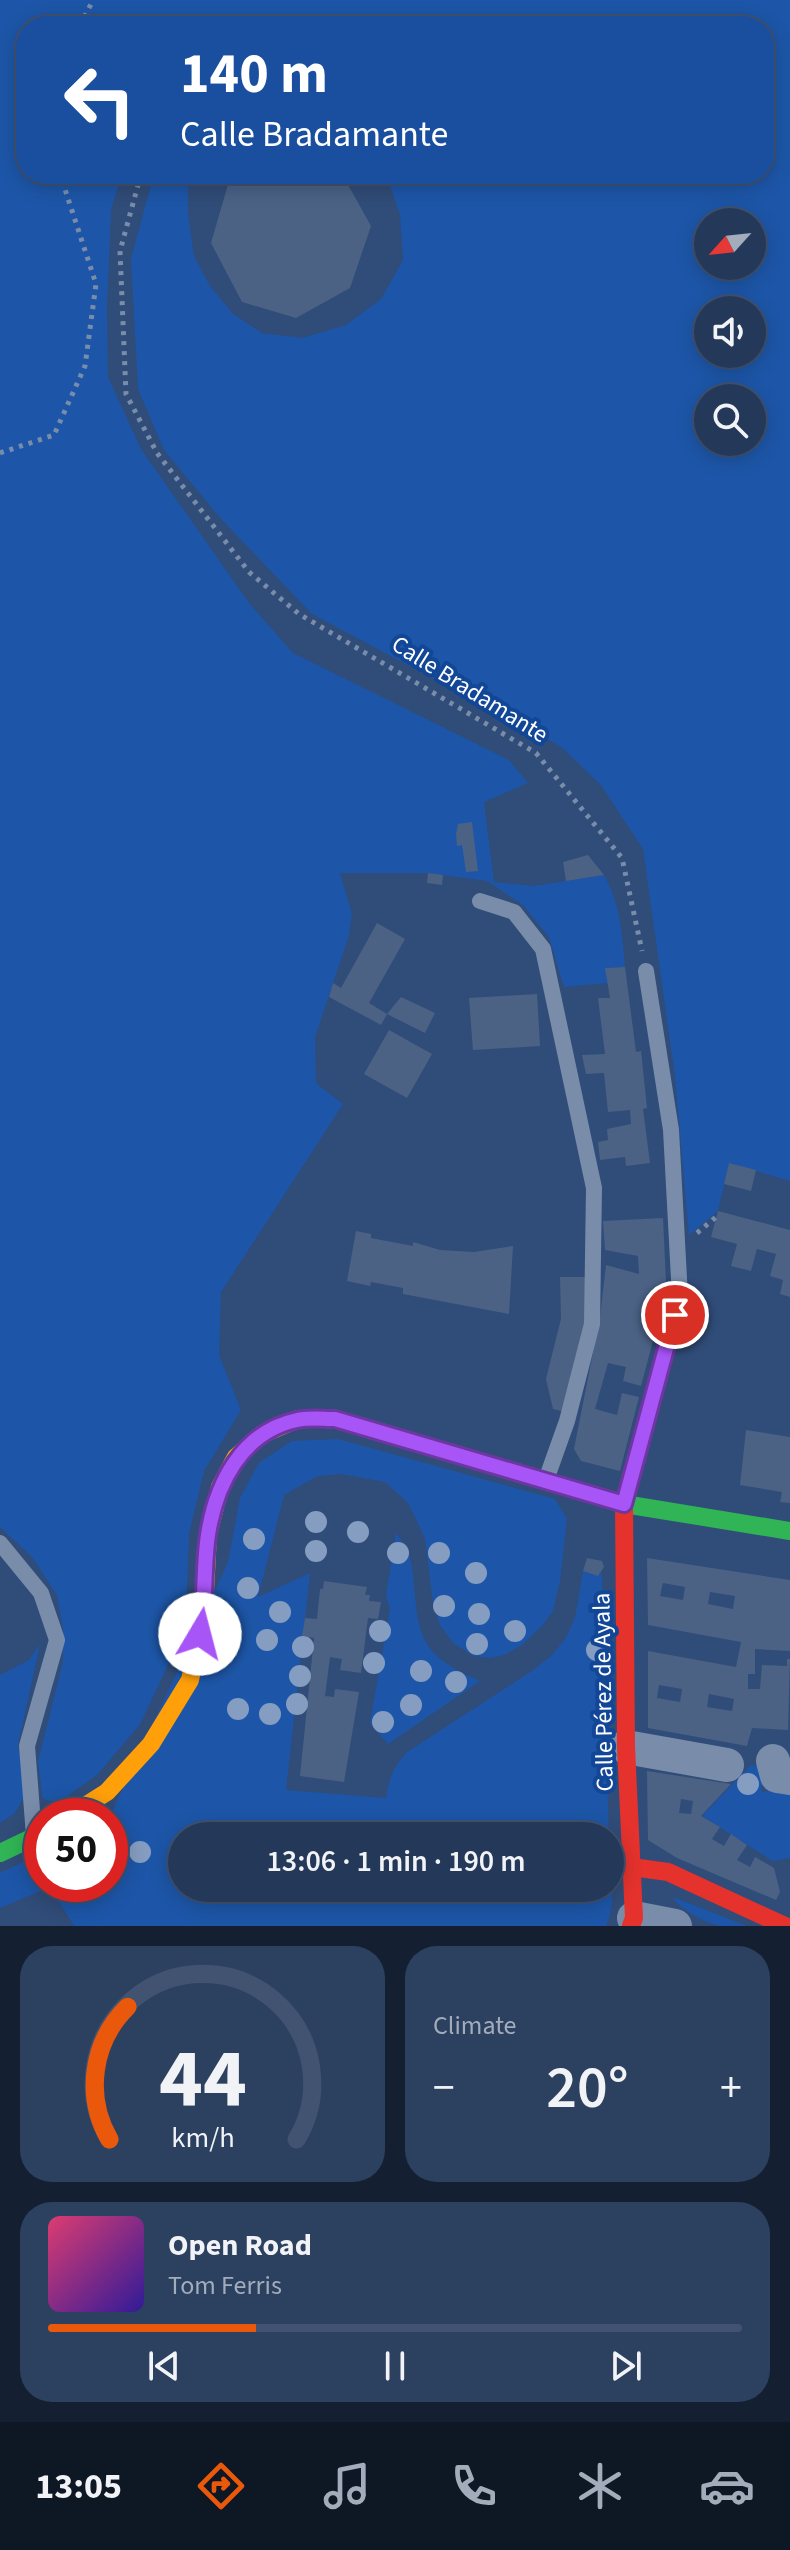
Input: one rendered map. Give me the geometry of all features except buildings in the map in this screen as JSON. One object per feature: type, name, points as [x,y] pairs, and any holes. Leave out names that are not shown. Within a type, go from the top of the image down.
[{"type":"main road","points":[[98,1798],[107,1792],[151,1744],[190,1680],[204,1611],[208,1535],[220,1487],[236,1457],[263,1434],[298,1419],[335,1419],[624,1504],[790,1531]]},
{"type":"main road","name":"Calle Pérez de Ayala","points":[[624,1504],[626,1747],[632,1922]]},
{"type":"main road","points":[[0,1853],[24,1842]]},
{"type":"main road","points":[[632,1867],[668,1872],[785,1926]]},
{"type":"street","points":[[626,1747],[727,1765]]},
{"type":"street","points":[[632,1922],[675,1926]]},
{"type":"lane","points":[[480,901],[514,912],[543,949],[594,1188],[592,1324],[567,1421],[546,1481]]},
{"type":"lane","points":[[624,1504],[680,1297],[671,1130],[646,971]]},
{"type":"lane","points":[[0,1543],[41,1593],[57,1640],[27,1746],[33,1798]]},
{"type":"path","points":[[0,453],[54,435],[85,366],[96,284],[63,184]]},
{"type":"path","name":"Calle Bradamante","points":[[138,184],[120,251],[126,394],[157,453],[249,572],[299,614],[536,753],[622,858],[646,971]]},
{"type":"path","points":[[690,1239],[716,1217]]},
{"type":"shaded area","points":[[0,0],[790,0],[790,1181],[729,1163],[718,1211],[689,1235],[675,1076],[643,849],[601,785],[560,746],[312,614],[222,520],[164,450],[138,389],[131,259],[151,184],[188,184],[188,214],[194,256],[210,286],[233,314],[262,333],[302,338],[346,325],[381,299],[403,260],[400,214],[390,184],[774,184],[774,16],[16,16],[16,184],[119,184],[111,210],[108,377],[141,449],[249,603],[293,653],[509,760],[528,783],[484,802],[494,882],[534,886],[604,875],[617,909],[625,967],[606,968],[608,983],[564,987],[549,937],[523,905],[487,881],[428,873],[340,873],[352,914],[349,935],[315,1037],[316,1083],[343,1104],[221,1292],[219,1355],[241,1410],[204,1471],[189,1534],[186,1617],[170,1661],[140,1724],[98,1774],[65,1798],[43,1798],[38,1762],[63,1662],[63,1629],[57,1595],[32,1557],[0,1527]]},
{"type":"shaded area","points":[[338,1439],[555,1499],[567,1519],[560,1581],[553,1611],[522,1645],[491,1658],[474,1656],[453,1643],[440,1625],[433,1603],[425,1538],[408,1503],[385,1482],[342,1474],[318,1476],[284,1495],[258,1597],[310,1573],[286,1790],[386,1798],[392,1774],[407,1752],[552,1655],[565,1639],[575,1618],[583,1571],[598,1576],[602,1572],[609,1822],[168,1822],[168,1902],[612,1902],[606,1926],[74,1926],[59,1902],[128,1902],[128,1798],[118,1798],[228,1562],[240,1498],[259,1463],[292,1441]]},
{"type":"shaded area","points":[[396,1533],[409,1554],[418,1621],[428,1646],[447,1664],[480,1681],[388,1744],[370,1723],[390,1609],[386,1595]]},
{"type":"shaded area","points":[[40,1644],[18,1745],[23,1799],[14,1814],[0,1823],[0,1675],[29,1660]]},
{"type":"shaded area","points":[[751,1765],[760,1766],[762,1792],[790,1787],[790,1858],[773,1861],[702,1816]]},
{"type":"shaded area","points":[[24,1862],[24,1898],[0,1908],[0,1873]]},
{"type":"shaded area","points":[[673,1897],[747,1926],[709,1923],[687,1911]]},
{"type":"traffic: fast","points":[[367,1428],[624,1504],[790,1531]]},
{"type":"traffic: fast","points":[[0,1853],[24,1842]]},
{"type":"traffic: slow","points":[[98,1798],[107,1792],[151,1744],[190,1680],[204,1611],[208,1535],[220,1487],[236,1457],[263,1434],[298,1419],[335,1419],[367,1428]]},
{"type":"traffic: jam","points":[[624,1504],[626,1747],[634,1918],[631,1926]]},
{"type":"traffic: jam","points":[[632,1867],[668,1872],[785,1926]]},
{"type":"route","points":[[200,1634],[208,1535],[220,1487],[236,1457],[263,1434],[298,1419],[335,1419],[624,1504],[675,1315]]}]
